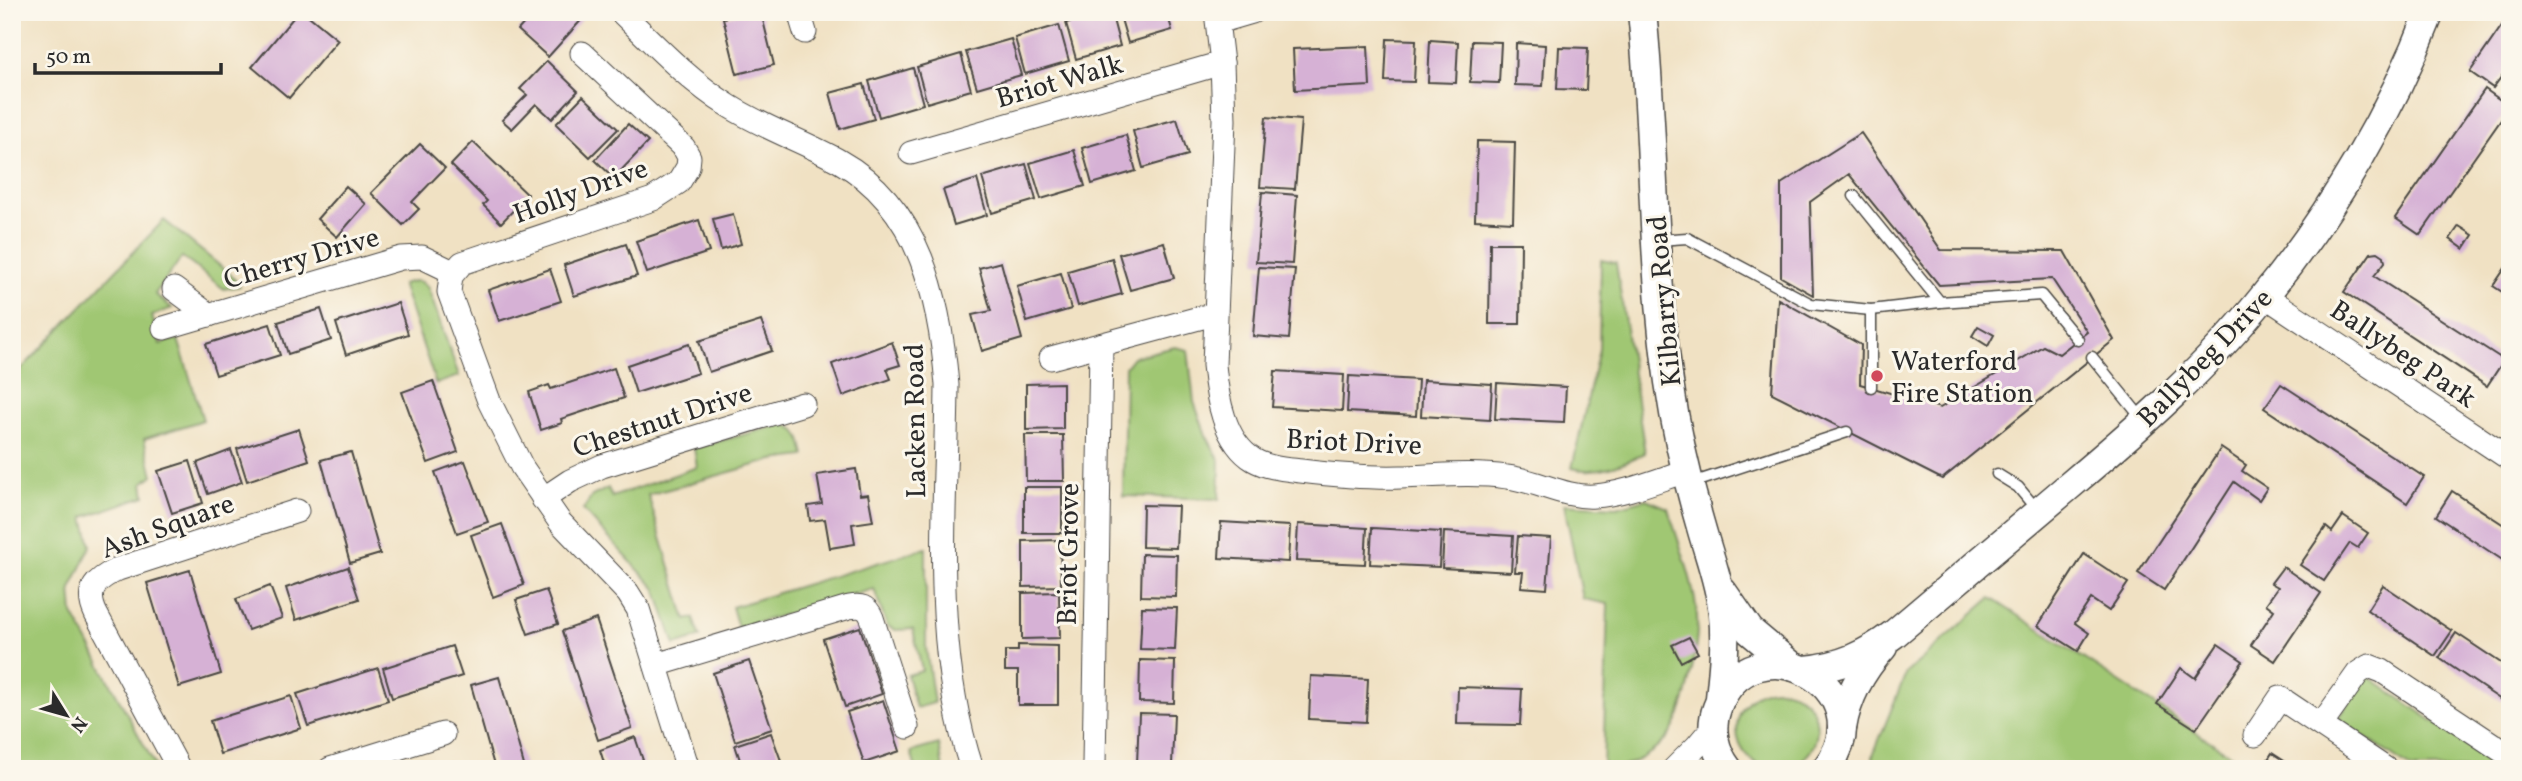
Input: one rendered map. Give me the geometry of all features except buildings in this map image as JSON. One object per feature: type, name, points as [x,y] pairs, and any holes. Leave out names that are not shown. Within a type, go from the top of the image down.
[{"type":"street","name":"Lacken Road","points":[[621,12],[672,60],[726,104],[747,117],[841,162],[860,175],[876,188],[890,205],[916,245],[937,306],[944,345],[947,385],[945,628],[958,719],[972,769]]},
{"type":"street","points":[[1217,17],[1252,12]]},
{"type":"street","name":"Kilbarry Road","points":[[1642,12],[1655,240],[1669,380],[1688,477],[1718,583],[1725,639],[1720,698],[1713,727]]},
{"type":"street","name":"Ballybeg Drive","points":[[1894,634],[2145,421],[2212,355],[2265,296],[2314,230],[2356,162],[2388,104],[2430,12]]},
{"type":"street","name":"Briot Drive","points":[[1217,17],[1223,63],[1223,142],[1214,365],[1220,404],[1231,433],[1246,454],[1262,463],[1284,468],[1349,476],[1497,475],[1518,478],[1586,497],[1688,477]]},
{"type":"street","name":"Holly Drive","points":[[453,272],[462,263],[474,258],[653,199],[674,187],[686,172],[689,157],[684,148],[582,53]]},
{"type":"street","name":"Briot Walk","points":[[911,153],[1223,63]]},
{"type":"street","name":"Cherry Drive","points":[[164,328],[401,258],[422,257],[453,272]]},
{"type":"street","points":[[453,272],[448,287],[451,299],[489,401],[513,452],[569,533],[632,599],[640,615],[688,769]]},
{"type":"street","points":[[174,289],[209,315]]},
{"type":"street","name":"Ballybeg Park","points":[[2265,296],[2510,459]]},
{"type":"street","points":[[1051,358],[1214,314]]},
{"type":"street","name":"Briot Grove","points":[[1094,765],[1101,345]]},
{"type":"street","name":"Chestnut Drive","points":[[543,499],[570,481],[602,466],[803,404]]},
{"type":"street","name":"Ash Square","points":[[179,769],[96,614],[90,600],[92,590],[101,578],[118,569],[297,511]]},
{"type":"street","name":"Kilbarry Road","points":[[1718,583],[1750,631],[1798,668],[1818,678],[1833,696],[1841,718],[1836,754]]},
{"type":"street","points":[[656,666],[849,607],[860,606],[867,608],[872,618],[907,727]]},
{"type":"street","points":[[1720,698],[1735,681],[1754,668],[1768,664],[1798,668],[1842,664],[1876,647],[1894,634]]},
{"type":"street","points":[[1836,754],[1847,702],[1866,668],[1894,634]]},
{"type":"street","points":[[2321,725],[2358,673],[2369,666],[2382,671],[2510,756]]},
{"type":"street","points":[[2255,735],[2280,698],[2386,769]]},
{"type":"street","points":[[1674,769],[1713,727]]},
{"type":"street","points":[[1713,727],[1719,755],[1728,769]]},
{"type":"street","points":[[330,769],[443,734]]},
{"type":"street","points":[[2506,769],[2510,763]]},
{"type":"lane","points":[[1854,196],[1940,302]]},
{"type":"lane","points":[[1655,240],[1687,237],[1811,304],[1871,310],[2041,295],[2078,340]]},
{"type":"lane","points":[[1871,310],[1871,387]]},
{"type":"lane","points":[[2092,357],[2145,421]]},
{"type":"lane","points":[[1688,477],[1847,432]]},
{"type":"lane","points":[[1997,474],[2018,487],[2039,512]]},
{"type":"green space","points":[[164,220],[230,274],[240,286],[224,289],[182,257],[155,294],[172,308],[152,316],[160,344],[178,339],[203,420],[144,439],[153,475],[143,483],[145,496],[84,517],[91,546],[71,589],[73,614],[157,769],[12,769],[12,379]]},
{"type":"green space","points":[[1601,260],[1616,263],[1645,453],[1609,467],[1581,470],[1572,468],[1599,349]]},
{"type":"green space","points":[[421,282],[428,288],[459,376],[436,384],[402,284]]},
{"type":"green space","points":[[1175,347],[1188,350],[1194,402],[1206,435],[1220,461],[1219,499],[1123,496],[1125,367],[1133,357]]},
{"type":"green space","points":[[784,424],[794,429],[799,436],[805,456],[773,460],[648,495],[686,620],[694,618],[700,637],[675,645],[656,589],[583,510],[592,496],[608,488],[612,497],[697,467],[694,448]]},
{"type":"green space","points":[[1646,499],[1668,508],[1684,557],[1696,607],[1695,653],[1683,705],[1665,740],[1632,763],[1603,769],[1608,604],[1583,599],[1564,504],[1617,507]]},
{"type":"green space","points":[[926,548],[926,648],[934,703],[916,708],[907,675],[922,671],[913,629],[895,630],[887,626],[874,589],[738,628],[732,607]]},
{"type":"green space","points":[[1991,598],[2243,763],[2239,769],[1874,769],[1873,755],[1906,673]]},
{"type":"green space","points":[[2367,676],[2491,760],[2485,769],[2412,769],[2338,719]]},
{"type":"green space","points":[[1777,689],[1792,692],[1805,701],[1814,714],[1817,729],[1814,744],[1805,757],[1792,766],[1777,769],[1762,766],[1749,757],[1740,744],[1737,729],[1740,714],[1749,701],[1762,692]]},
{"type":"green space","points":[[939,744],[943,769],[916,769],[911,752]]},
{"type":"place","name":"Waterford Fire Station","points":[[1877,376]]}]
